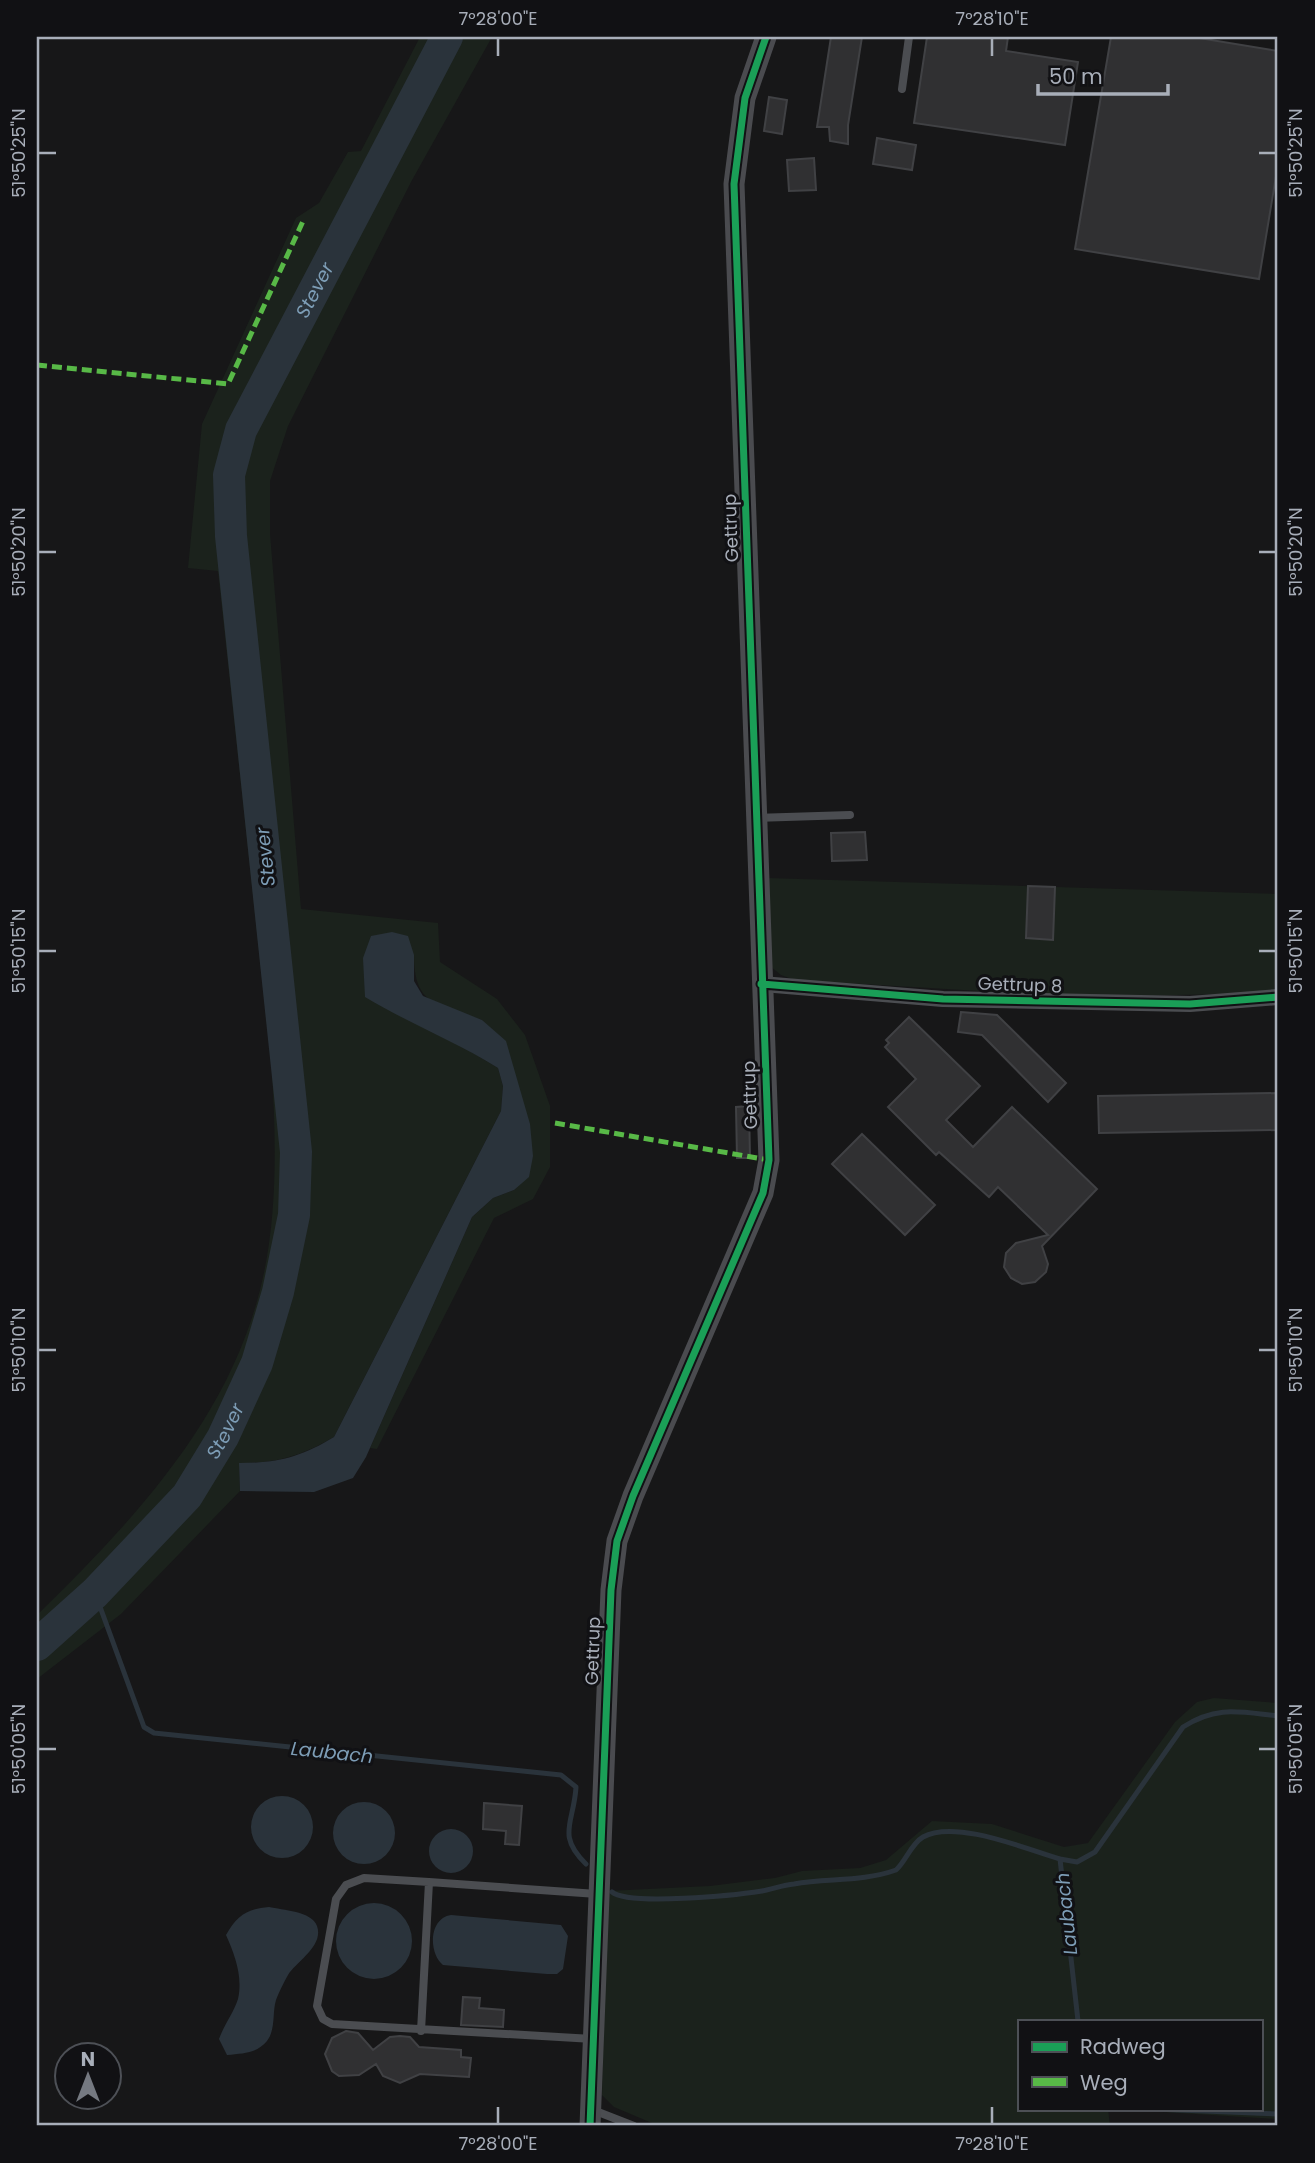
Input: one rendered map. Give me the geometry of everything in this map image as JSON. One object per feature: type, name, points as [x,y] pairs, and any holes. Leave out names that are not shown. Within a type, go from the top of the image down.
[{"type":"street","name":"Gettrup","points":[[590,2118],[611,1590],[617,1541],[762,1192],[769,1160],[734,184],[745,97],[766,37]]},
{"type":"street","name":"Gettrup 8","points":[[761,984],[943,999],[1190,1004],[1278,997]]},
{"type":"lane","points":[[902,89],[909,37]]},
{"type":"lane","points":[[757,818],[850,815]]},
{"type":"lane","points":[[593,2039],[332,2024],[323,2019],[317,2006],[329,1954],[330,1923],[336,1899],[346,1885],[365,1878],[600,1894]]},
{"type":"lane","points":[[421,2031],[429,1882]]},
{"type":"lane","name":"Gettrup","points":[[590,2118],[634,2126]]},
{"type":"shaded area","points":[[420,37],[492,37],[411,182],[288,426],[270,481],[270,534],[301,909],[438,923],[440,962],[497,999],[525,1035],[550,1106],[550,1167],[533,1199],[494,1218],[377,1449],[370,1448],[472,1217],[493,1198],[514,1190],[533,1156],[482,1020],[442,1006],[424,994],[415,972],[414,955],[363,958],[470,1051],[498,1068],[503,1086],[501,1111],[334,1437],[289,1457],[266,1462],[239,1463],[240,1491],[121,1614],[37,1679],[37,1615],[140,1507],[200,1427],[245,1338],[260,1290],[273,1209],[275,1154],[272,1072],[218,571],[188,568],[202,424],[296,218],[319,203],[348,152],[361,151]]},
{"type":"shaded area","points":[[767,878],[1278,894],[1274,993],[1081,997],[795,980],[781,975],[770,966]]},
{"type":"shaded area","points":[[392,932],[408,936],[414,955],[414,981],[423,996],[482,1020],[506,1041],[530,1124],[533,1156],[529,1177],[514,1190],[493,1198],[472,1217],[366,1457],[353,1478],[314,1492],[240,1491],[239,1463],[289,1458],[334,1437],[501,1111],[503,1086],[498,1068],[365,997],[363,958],[371,936]]},
{"type":"shaded area","points":[[1214,1698],[1278,1703],[1278,2119],[1130,2110],[1262,2110],[1262,2020],[1018,2020],[1018,2110],[1108,2110],[1110,2126],[659,2126],[614,2107],[602,2095],[607,1891],[710,1886],[775,1878],[802,1871],[860,1868],[886,1860],[932,1821],[992,1824],[1064,1847],[1088,1843],[1175,1722],[1197,1702]]},
{"type":"shaded area","points":[[282,1796],[294,1798],[304,1805],[311,1815],[311,1839],[304,1849],[294,1856],[282,1858],[270,1856],[260,1849],[253,1839],[251,1827],[253,1815],[260,1805],[270,1798]]},
{"type":"shaded area","points":[[358,1802],[370,1802],[386,1811],[393,1821],[393,1845],[386,1855],[370,1864],[358,1864],[347,1859],[338,1850],[333,1839],[333,1827],[338,1816],[347,1807]]},
{"type":"shaded area","points":[[451,1829],[460,1830],[467,1835],[472,1842],[472,1860],[467,1867],[460,1872],[451,1873],[442,1872],[435,1867],[430,1860],[429,1851],[430,1842],[435,1835],[442,1830]]},
{"type":"shaded area","points":[[374,1903],[388,1906],[401,1914],[409,1927],[412,1941],[409,1955],[401,1968],[388,1976],[374,1979],[360,1976],[347,1968],[339,1955],[336,1941],[339,1927],[347,1914],[360,1906]]},
{"type":"shaded area","points":[[269,1907],[309,1917],[317,1926],[317,1940],[309,1953],[288,1975],[282,1987],[276,2000],[272,2031],[267,2041],[254,2051],[227,2055],[219,2039],[238,1999],[240,1983],[235,1958],[226,1935],[243,1915]]},
{"type":"shaded area","points":[[451,1915],[561,1925],[568,1936],[563,1969],[557,1974],[547,1974],[443,1965],[435,1953],[433,1937],[438,1922]]},
{"type":"building","points":[[831,37],[862,37],[848,125],[848,144],[830,141],[829,127],[817,127]]},
{"type":"building","points":[[927,37],[1008,37],[1006,51],[1078,62],[1065,145],[914,123]]},
{"type":"building","points":[[1111,37],[1193,37],[1278,51],[1278,164],[1259,279],[1075,249]]},
{"type":"building","points":[[769,97],[787,100],[782,134],[764,131]]},
{"type":"building","points":[[877,138],[916,145],[912,170],[873,164]]},
{"type":"building","points":[[814,158],[816,190],[789,191],[787,160]]},
{"type":"building","points":[[865,832],[867,860],[832,861],[831,833]]},
{"type":"building","points":[[1028,886],[1055,887],[1053,940],[1026,938]]},
{"type":"building","points":[[961,1012],[997,1015],[1066,1083],[1048,1102],[982,1035],[958,1032]]},
{"type":"building","points":[[909,1017],[980,1086],[946,1120],[973,1147],[1012,1107],[1097,1189],[1042,1246],[1048,1264],[1046,1272],[1035,1282],[1022,1284],[1011,1278],[1004,1267],[1006,1253],[1016,1243],[1048,1235],[998,1187],[989,1197],[939,1152],[936,1155],[888,1107],[916,1079],[885,1047],[889,1043],[886,1040]]},
{"type":"building","points":[[1278,1093],[1278,1130],[1099,1133],[1098,1096]]},
{"type":"building","points":[[749,1106],[750,1158],[737,1158],[736,1107]]},
{"type":"building","points":[[862,1134],[935,1205],[905,1235],[832,1164]]},
{"type":"building","points":[[484,1803],[522,1806],[519,1845],[505,1844],[506,1831],[483,1829]]},
{"type":"building","points":[[463,1997],[480,1998],[479,2008],[504,2010],[503,2027],[461,2025]]},
{"type":"building","points":[[346,2031],[358,2033],[373,2050],[390,2037],[400,2036],[410,2037],[419,2047],[461,2050],[461,2057],[471,2058],[469,2077],[420,2074],[400,2083],[383,2076],[376,2064],[359,2075],[339,2076],[332,2071],[325,2054],[332,2038]]},
{"type":"waterway","name":"Stever","points":[[37,1645],[95,1593],[187,1496],[223,1437],[257,1363],[278,1292],[294,1215],[296,1152],[231,536],[229,475],[241,430],[447,37]]},
{"type":"waterway","name":"Laubach","points":[[95,1593],[144,1727],[154,1733],[561,1775],[576,1787],[569,1836],[577,1854],[586,1864]]},
{"type":"waterway","points":[[1060,1859],[1077,1862],[1095,1852],[1183,1727],[1207,1715],[1218,1713],[1278,1716]]},
{"type":"waterway","name":"Laubach","points":[[612,1892],[639,1898],[708,1897],[883,1874],[896,1870],[919,1840],[937,1832],[971,1833],[1010,1843],[1060,1859],[1078,2020]]},
{"type":"waterway","name":"Laubach","points":[[1179,2110],[1278,2114]]},
{"type":"marked path","points":[[37,365],[228,384],[304,219]]},
{"type":"marked path","points":[[555,1123],[769,1160]]},
{"type":"cycle path","points":[[590,2126],[611,1590],[617,1541],[633,1496],[763,1193],[769,1160],[734,184],[745,98],[766,37]]},
{"type":"cycle path","points":[[761,984],[943,999],[1190,1004],[1278,997]]}]
